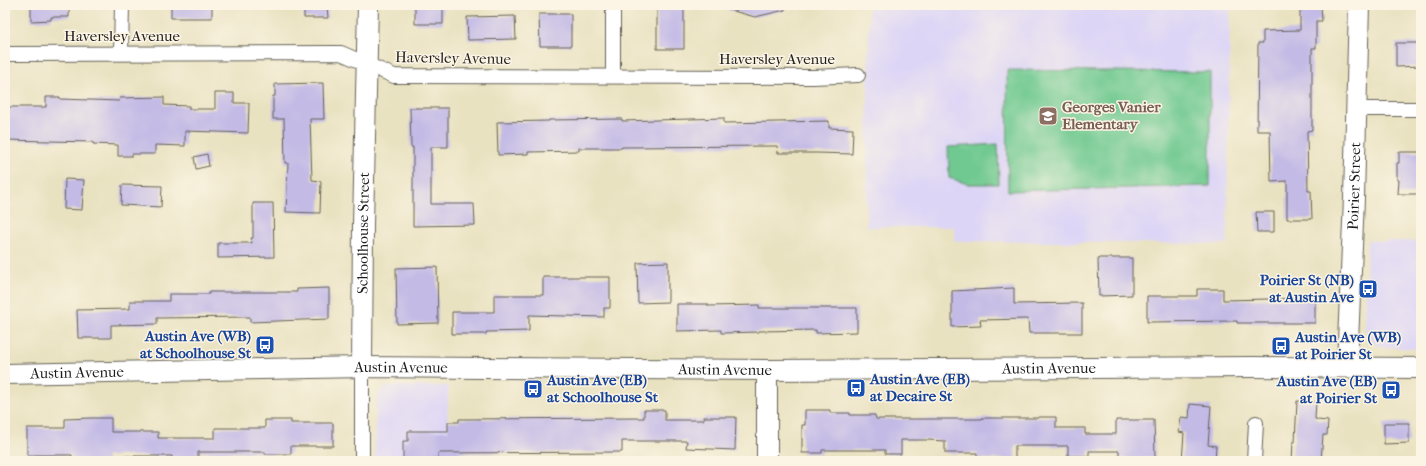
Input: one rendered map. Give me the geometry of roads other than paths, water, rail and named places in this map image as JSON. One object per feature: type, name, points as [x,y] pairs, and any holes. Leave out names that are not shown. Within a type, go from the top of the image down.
[{"type":"main road","name":"Schoolhouse Street","points":[[362,367],[363,225],[368,5]]},
{"type":"main road","name":"Poirier Street","points":[[1347,367],[1354,198],[1359,5]]},
{"type":"main road","name":"Austin Avenue","points":[[5,374],[362,367],[767,370],[1347,367],[1421,368]]},
{"type":"main road","points":[[767,370],[767,461]]},
{"type":"street","points":[[121,52],[122,5]]},
{"type":"street","points":[[613,5],[613,76]]},
{"type":"street","name":"Haversley Avenue","points":[[5,54],[121,52],[341,53],[394,76],[814,77],[858,75]]},
{"type":"street","points":[[1356,109],[1421,109]]},
{"type":"street","name":"Schoolhouse Street","points":[[362,367],[362,461]]},
{"type":"street","points":[[1254,461],[1256,423]]},
{"type":"place","name":"Georges Vanier Elementary","points":[[1048,116]]},
{"type":"place","name":"Poirier St (NB) at Austin Ave","points":[[1368,289]]},
{"type":"place","name":"Austin Ave (WB) at Schoolhouse St","points":[[265,345]]},
{"type":"place","name":"Austin Ave (WB) at Poirier St","points":[[1281,346]]},
{"type":"place","name":"Austin Ave (EB) at Decaire St","points":[[856,388]]},
{"type":"place","name":"Austin Ave (EB) at Schoolhouse St","points":[[533,389]]},
{"type":"place","name":"Austin Ave (EB) at Poirier St","points":[[1391,390]]}]
